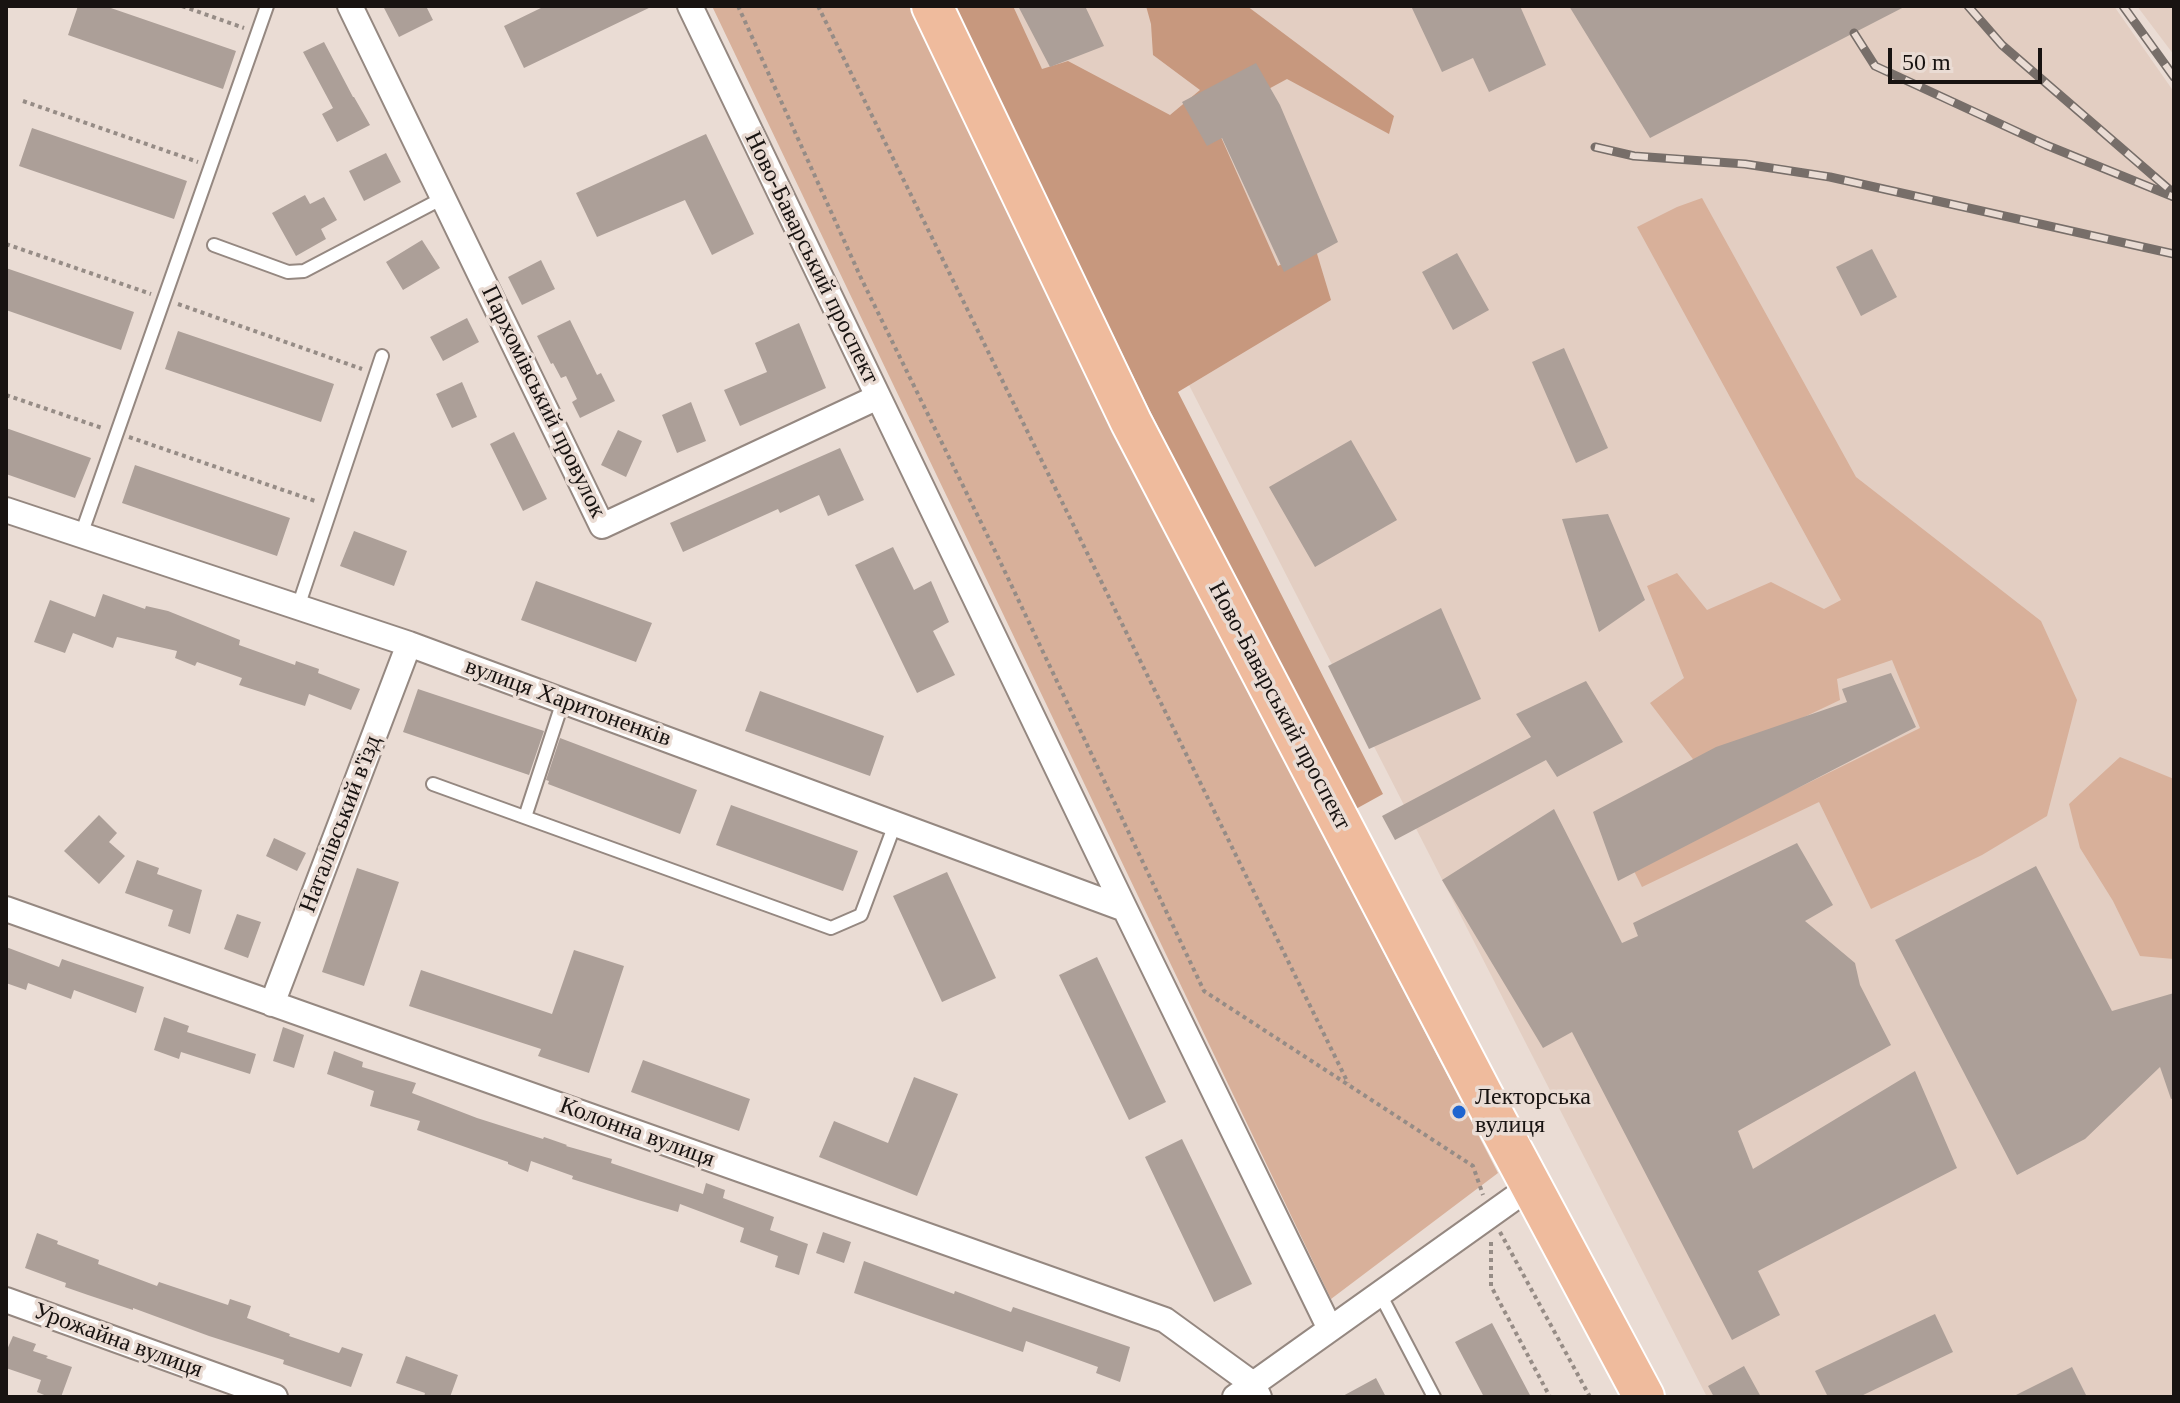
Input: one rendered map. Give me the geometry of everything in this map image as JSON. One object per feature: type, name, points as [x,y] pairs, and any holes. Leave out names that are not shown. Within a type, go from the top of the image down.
[{"type":"main road","name":"Ново-Баварський проспект","points":[[932,6],[1131,422],[1644,1397]]},
{"type":"street","name":"Пархомівський провулок","points":[[350,6],[602,526],[878,397]]},
{"type":"street","name":"Ново-Баварський проспект","points":[[690,6],[1330,1329]]},
{"type":"street","name":"вулиця Харитоненків","points":[[6,510],[409,644],[1125,909]]},
{"type":"street","name":"Наталівський в'їзд","points":[[272,1004],[409,644]]},
{"type":"street","name":"Колонна вулиця","points":[[6,909],[1165,1320],[1249,1393]]},
{"type":"street","points":[[1249,1393],[1330,1329],[1531,1186]]},
{"type":"street","name":"Урожайна вулиця","points":[[6,1300],[275,1397]]},
{"type":"lane","points":[[81,535],[267,6]]},
{"type":"lane","points":[[214,245],[288,272],[304,271],[443,198]]},
{"type":"lane","points":[[298,607],[382,356]]},
{"type":"lane","points":[[525,817],[563,701]]},
{"type":"lane","points":[[433,784],[831,928],[861,915],[895,824]]},
{"type":"lane","points":[[1380,1294],[1434,1397]]},
{"type":"path","points":[[182,6],[257,33]]},
{"type":"path","points":[[738,6],[861,278],[1004,569],[1204,991],[1473,1166],[1491,1215],[1590,1397]]},
{"type":"path","points":[[818,6],[1349,1086]]},
{"type":"path","points":[[23,101],[211,166]]},
{"type":"path","points":[[6,244],[376,374]]},
{"type":"path","points":[[6,395],[110,431]]},
{"type":"path","points":[[125,436],[332,507]]},
{"type":"path","points":[[1491,1215],[1491,1286],[1550,1397]]},
{"type":"shaded area","points":[[712,6],[909,6],[1112,429],[1498,1173],[1331,1299]]},
{"type":"shaded area","points":[[954,6],[1013,6],[1042,69],[1068,61],[1170,115],[1200,90],[1153,55],[1151,24],[1146,6],[1247,6],[1394,116],[1389,134],[1287,79],[1213,119],[1278,266],[1315,247],[1331,300],[1178,392],[1383,794],[1354,810],[1151,413]]},
{"type":"shaded area","points":[[995,6],[2114,6],[2174,92],[2174,1397],[1707,1397]]},
{"type":"shaded area","points":[[2137,6],[2174,6],[2174,55]]},
{"type":"shaded area","points":[[1702,198],[1856,477],[2041,621],[2077,700],[2047,816],[1982,855],[1871,909],[1819,802],[1642,887],[1633,869],[1920,728],[1892,660],[1837,679],[1840,700],[1699,767],[1650,703],[1684,678],[1647,586],[1677,573],[1707,610],[1771,582],[1824,609],[1841,600],[1637,227]]},
{"type":"shaded area","points":[[2120,757],[2174,779],[2174,959],[2140,956],[2113,901],[2080,848],[2069,804]]},
{"type":"building","points":[[78,6],[105,6],[236,51],[223,89],[68,35]]},
{"type":"building","points":[[383,6],[426,6],[433,20],[399,37]]},
{"type":"building","points":[[545,6],[653,6],[524,68],[504,26]]},
{"type":"building","points":[[1018,6],[1085,6],[1104,46],[1050,67]]},
{"type":"building","points":[[1411,6],[1520,6],[1546,65],[1489,92],[1473,58],[1442,72]]},
{"type":"building","points":[[1569,6],[1906,6],[1650,138]]},
{"type":"building","points":[[324,42],[370,125],[337,142],[322,114],[333,108],[303,52]]},
{"type":"building","points":[[1256,63],[1280,105],[1338,242],[1284,272],[1222,138],[1207,146],[1182,102]]},
{"type":"building","points":[[32,128],[187,181],[174,219],[19,166]]},
{"type":"building","points":[[706,134],[754,234],[712,255],[685,200],[597,237],[576,193]]},
{"type":"building","points":[[386,153],[401,182],[364,201],[349,171]]},
{"type":"building","points":[[305,195],[310,204],[324,197],[337,220],[321,229],[326,239],[296,256],[272,213]]},
{"type":"building","points":[[422,240],[440,268],[403,290],[386,262]]},
{"type":"building","points":[[1872,249],[1897,297],[1861,316],[1836,267]]},
{"type":"building","points":[[1457,253],[1489,310],[1453,330],[1422,272]]},
{"type":"building","points":[[541,260],[555,289],[522,305],[508,277]]},
{"type":"building","points":[[6,268],[134,312],[121,350],[6,310]]},
{"type":"building","points":[[467,318],[479,342],[443,361],[430,337]]},
{"type":"building","points":[[570,320],[597,375],[601,373],[615,401],[580,418],[572,402],[577,399],[566,376],[561,378],[537,336]]},
{"type":"building","points":[[799,323],[826,388],[740,426],[724,390],[767,372],[755,343]]},
{"type":"building","points":[[178,331],[334,384],[321,422],[165,369]]},
{"type":"building","points":[[1564,348],[1608,448],[1576,463],[1532,362]]},
{"type":"building","points":[[462,382],[477,417],[452,428],[436,394]]},
{"type":"building","points":[[691,402],[706,441],[677,453],[662,415]]},
{"type":"building","points":[[6,428],[91,458],[75,498],[6,474]]},
{"type":"building","points":[[618,430],[642,441],[626,477],[601,465]]},
{"type":"building","points":[[514,432],[547,499],[523,511],[490,444]]},
{"type":"building","points":[[1351,440],[1397,520],[1315,567],[1269,487]]},
{"type":"building","points":[[840,448],[864,500],[828,516],[819,495],[780,513],[778,509],[683,552],[670,523]]},
{"type":"building","points":[[135,465],[290,518],[277,556],[122,503]]},
{"type":"building","points":[[1608,514],[1645,600],[1599,632],[1562,519]]},
{"type":"building","points":[[354,531],[407,551],[394,586],[340,566]]},
{"type":"building","points":[[893,547],[914,590],[931,581],[949,622],[933,631],[955,675],[917,693],[855,565]]},
{"type":"building","points":[[536,581],[652,623],[636,662],[521,620]]},
{"type":"building","points":[[103,594],[145,609],[146,606],[168,611],[240,640],[239,645],[295,665],[296,661],[319,669],[318,673],[360,689],[351,710],[309,694],[305,706],[239,685],[242,678],[197,662],[195,666],[175,658],[177,651],[117,637],[113,648],[73,633],[65,653],[34,642],[50,600],[95,617]]},
{"type":"building","points":[[1441,608],[1481,699],[1369,749],[1328,666]]},
{"type":"building","points":[[1891,673],[1916,727],[1618,881],[1593,812],[1716,747],[1847,702],[1842,689]]},
{"type":"building","points":[[1586,681],[1623,742],[1557,777],[1546,760],[1395,840],[1382,816],[1531,737],[1516,714]]},
{"type":"building","points":[[418,689],[544,731],[529,775],[403,732]]},
{"type":"building","points":[[760,691],[884,736],[870,776],[745,731]]},
{"type":"building","points":[[560,738],[697,790],[680,834],[548,784],[546,780]]},
{"type":"building","points":[[731,805],[858,851],[843,891],[716,845]]},
{"type":"building","points":[[1554,809],[1622,943],[1638,936],[1633,923],[1797,843],[1833,905],[1805,921],[1855,963],[1860,985],[1891,1045],[1738,1131],[1753,1169],[1915,1071],[1957,1168],[1758,1271],[1780,1315],[1732,1340],[1572,1032],[1543,1048],[1442,880]]},
{"type":"building","points":[[99,815],[117,833],[109,842],[125,856],[99,884],[64,851]]},
{"type":"building","points":[[274,838],[306,853],[297,871],[266,856]]},
{"type":"building","points":[[137,860],[159,868],[157,874],[202,890],[190,934],[168,926],[173,910],[125,893]]},
{"type":"building","points":[[2036,866],[2112,1011],[2174,993],[2174,1098],[2171,1099],[2160,1067],[2085,1139],[2017,1175],[1895,940]]},
{"type":"building","points":[[357,868],[399,882],[364,986],[322,972]]},
{"type":"building","points":[[947,872],[996,978],[942,1002],[893,896]]},
{"type":"building","points":[[237,914],[261,922],[248,958],[224,949]]},
{"type":"building","points":[[6,947],[59,967],[62,959],[144,987],[136,1013],[74,990],[71,999],[28,983],[26,990],[6,983]]},
{"type":"building","points":[[574,950],[624,966],[589,1073],[538,1056],[541,1049],[409,1006],[421,970],[552,1014]]},
{"type":"building","points":[[1097,957],[1166,1102],[1129,1120],[1059,975]]},
{"type":"building","points":[[164,1017],[189,1026],[187,1032],[256,1054],[250,1074],[181,1052],[179,1059],[154,1050]]},
{"type":"building","points":[[283,1027],[304,1035],[294,1068],[273,1061]]},
{"type":"building","points":[[334,1051],[363,1062],[362,1067],[416,1083],[412,1093],[477,1118],[612,1159],[611,1163],[703,1194],[706,1183],[725,1190],[723,1198],[774,1217],[770,1230],[808,1244],[799,1275],[775,1267],[778,1256],[740,1242],[744,1228],[680,1204],[678,1212],[638,1200],[572,1179],[573,1176],[531,1161],[528,1172],[417,1130],[420,1121],[370,1106],[374,1091],[327,1074]]},
{"type":"building","points":[[643,1060],[750,1099],[739,1131],[631,1092]]},
{"type":"building","points":[[914,1077],[958,1094],[917,1196],[819,1157],[834,1121],[888,1143]]},
{"type":"building","points":[[1182,1139],[1252,1284],[1214,1302],[1145,1157]]},
{"type":"building","points":[[823,1232],[851,1242],[844,1263],[816,1253]]},
{"type":"building","points":[[37,1233],[99,1260],[98,1264],[157,1286],[159,1282],[228,1305],[230,1299],[251,1306],[247,1318],[289,1336],[339,1353],[342,1347],[363,1354],[351,1387],[283,1364],[284,1360],[65,1287],[66,1283],[25,1268]]},
{"type":"building","points":[[864,1261],[954,1294],[955,1291],[1011,1312],[1013,1307],[1130,1347],[1120,1382],[1096,1373],[1098,1367],[1026,1341],[1023,1352],[854,1293]]},
{"type":"building","points":[[1935,1314],[1953,1352],[1859,1397],[1828,1397],[1815,1371]]},
{"type":"building","points":[[1492,1323],[1531,1397],[1484,1397],[1455,1342]]},
{"type":"building","points":[[13,1336],[36,1344],[33,1351],[48,1356],[46,1358],[72,1367],[61,1397],[49,1397],[37,1392],[41,1380],[6,1368],[6,1352]]},
{"type":"building","points":[[406,1356],[458,1375],[450,1397],[424,1397],[425,1393],[396,1383]]},
{"type":"building","points":[[1744,1366],[1761,1397],[1714,1397],[1708,1386]]},
{"type":"building","points":[[2072,1367],[2087,1397],[2012,1397]]},
{"type":"building","points":[[1376,1378],[1386,1397],[1341,1397]]},
{"type":"railway","points":[[1968,6],[2002,45],[2171,191]]},
{"type":"railway","points":[[2123,6],[2174,77]]},
{"type":"railway","points":[[1854,33],[1875,66],[2046,145],[2174,197]]},
{"type":"railway","points":[[1595,147],[1634,156],[1745,164],[1830,177],[2174,254]]},
{"type":"place","name":"Лекторська вулиця","points":[[1459,1112]]}]
